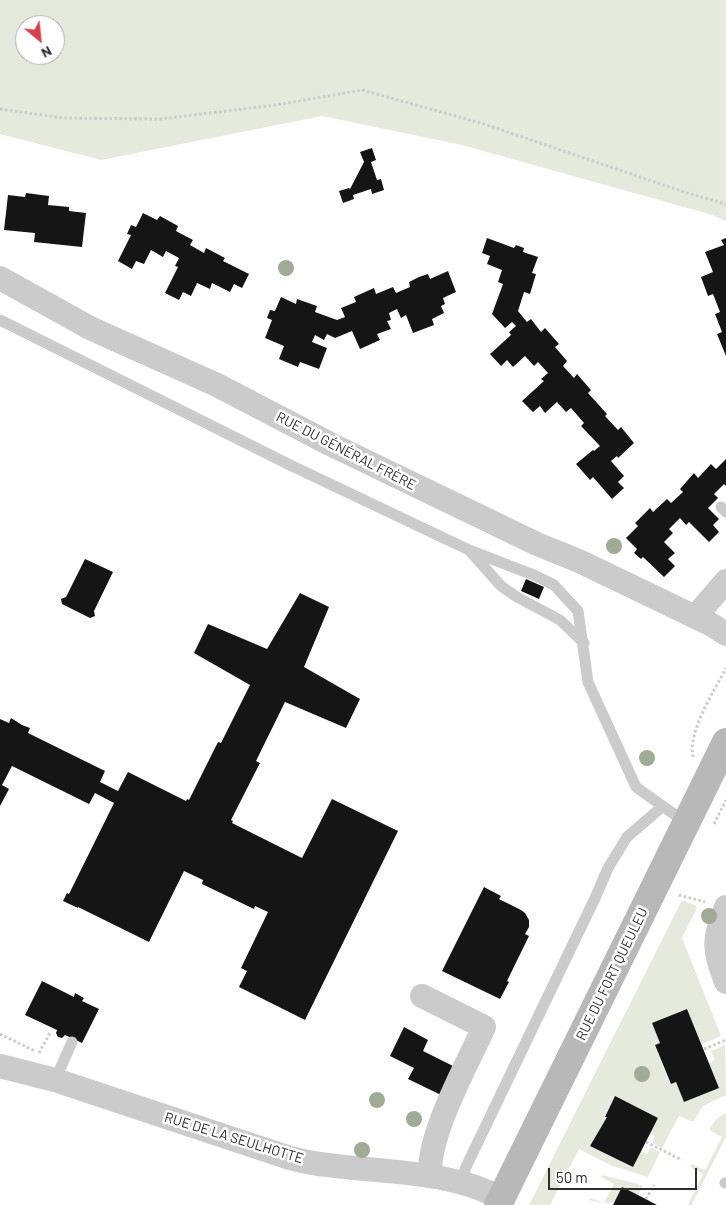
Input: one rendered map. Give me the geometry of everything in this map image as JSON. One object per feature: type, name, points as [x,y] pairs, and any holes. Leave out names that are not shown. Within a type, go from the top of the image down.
[{"type":"street","name":"RUE DU GÉNÉRAL FRÈRE","points":[[0,278],[90,328],[217,385],[330,444],[537,544],[579,561],[726,634]]},
{"type":"street","points":[[695,617],[726,582]]},
{"type":"street","name":"RUE DU FORT QUEULEU","points":[[499,1202],[726,742]]},
{"type":"street","points":[[718,905],[716,952],[726,982]]},
{"type":"street","points":[[422,996],[484,1027],[440,1125],[430,1166],[430,1176]]},
{"type":"street","name":"RUE DE LA SEULHOTTE","points":[[0,1066],[58,1073],[290,1158],[326,1165],[430,1176],[464,1183],[499,1202]]},
{"type":"lane","points":[[0,320],[290,465],[469,550],[554,585],[578,611],[588,682],[636,787],[688,822]]},
{"type":"lane","points":[[469,550],[501,586],[517,597],[560,620],[584,643]]},
{"type":"lane","points":[[464,1183],[465,1169],[608,868],[627,838],[663,806]]},
{"type":"lane","points":[[58,1073],[72,1042]]},
{"type":"path","points":[[0,110],[64,118],[162,119],[276,105],[362,90],[484,124],[684,192],[726,204]]},
{"type":"path","points":[[679,895],[718,905]]},
{"type":"path","points":[[40,1053],[51,1031]]},
{"type":"path","points":[[0,1034],[40,1053],[58,1073]]},
{"type":"path","points":[[704,1049],[726,1040]]},
{"type":"path","points":[[646,1142],[682,1160]]},
{"type":"path","points":[[646,1199],[654,1185]]},
{"type":"shaded area","points":[[0,0],[726,0],[726,221],[709,214],[462,145],[322,116],[101,160],[0,134]]},
{"type":"shaded area","points":[[682,900],[695,905],[697,908],[682,938],[721,1036],[702,1044],[687,1009],[652,1023],[660,1043],[655,1046],[670,1084],[676,1082],[684,1102],[719,1088],[709,1063],[715,1060],[711,1051],[725,1045],[726,1095],[703,1106],[693,1122],[679,1116],[662,1148],[652,1142],[655,1136],[650,1134],[658,1118],[615,1096],[605,1116],[607,1117],[590,1146],[633,1167],[641,1151],[647,1154],[650,1147],[660,1152],[648,1177],[610,1165],[579,1149],[550,1205],[529,1205]]},
{"type":"shaded area","points":[[726,1113],[726,1137],[692,1204],[694,1205],[688,1205],[703,1174],[690,1167],[692,1164],[705,1170],[722,1137],[709,1130],[716,1119]]},
{"type":"shaded area","points":[[602,1175],[643,1186],[638,1195],[625,1200],[604,1203],[614,1184],[601,1177]]},
{"type":"shaded area","points":[[590,1198],[602,1202],[596,1202],[589,1200]]},
{"type":"building","points":[[372,148],[376,160],[371,162],[377,180],[381,179],[384,190],[372,194],[371,189],[353,195],[354,199],[343,203],[339,191],[350,189],[364,162],[360,152]]},
{"type":"building","points":[[26,193],[49,196],[48,205],[69,207],[69,211],[86,213],[82,247],[34,242],[35,233],[4,230],[8,195],[25,197]]},
{"type":"building","points":[[143,213],[157,220],[160,216],[178,226],[176,231],[193,240],[190,245],[204,253],[206,248],[225,258],[223,261],[249,274],[242,288],[234,284],[230,292],[212,283],[210,289],[197,283],[191,296],[183,292],[179,300],[165,293],[178,267],[175,266],[179,258],[166,251],[163,257],[151,250],[144,264],[136,261],[132,269],[118,261],[131,235],[127,234],[131,225],[136,227]]},
{"type":"building","points":[[487,238],[514,248],[516,245],[524,248],[523,252],[538,257],[532,273],[536,274],[530,294],[524,292],[518,311],[527,322],[531,319],[541,332],[545,328],[559,344],[555,347],[567,361],[563,366],[574,378],[577,374],[591,390],[588,393],[607,414],[605,416],[618,430],[621,427],[634,443],[618,458],[617,456],[611,461],[624,476],[618,482],[624,488],[612,499],[593,477],[590,480],[576,464],[600,446],[581,426],[584,423],[571,408],[566,412],[557,402],[545,413],[540,406],[533,412],[522,401],[544,381],[541,379],[548,373],[538,362],[534,366],[525,356],[513,367],[507,360],[501,366],[490,354],[511,335],[509,332],[516,326],[512,322],[505,328],[492,314],[503,284],[498,282],[502,270],[487,264],[490,256],[482,253]]},
{"type":"building","points":[[726,238],[726,356],[717,334],[722,332],[715,314],[720,312],[713,294],[708,296],[701,277],[713,272],[705,252],[724,245],[721,240]]},
{"type":"building","points":[[448,271],[456,292],[443,298],[445,304],[441,306],[444,313],[432,319],[434,325],[413,333],[406,315],[401,318],[397,309],[389,313],[391,320],[387,321],[391,329],[377,334],[380,340],[360,349],[352,331],[335,338],[327,334],[324,340],[315,335],[312,342],[327,348],[319,369],[300,362],[298,367],[279,359],[284,346],[265,338],[272,320],[267,318],[270,310],[275,311],[281,297],[296,304],[297,299],[317,306],[315,312],[337,320],[345,317],[341,308],[356,302],[354,297],[374,288],[376,294],[393,287],[396,293],[410,287],[409,282],[419,277],[428,274],[430,279]]},
{"type":"building","points":[[726,459],[726,486],[724,484],[714,494],[718,498],[708,508],[719,519],[713,525],[719,532],[709,542],[689,522],[686,525],[680,518],[669,529],[673,533],[664,542],[675,553],[668,559],[675,566],[664,577],[643,557],[641,559],[634,553],[637,549],[626,538],[638,526],[635,523],[650,508],[653,512],[667,499],[671,503],[683,492],[680,489],[694,473],[698,478],[711,464],[716,469]]},
{"type":"building","points":[[85,559],[113,572],[94,611],[95,616],[90,618],[62,604],[61,599],[66,597]]},
{"type":"building","points":[[526,579],[544,587],[539,599],[521,591]]},
{"type":"building","points":[[300,593],[329,607],[304,667],[360,699],[346,728],[285,702],[256,761],[260,763],[231,820],[233,821],[232,823],[302,858],[332,799],[398,831],[305,1020],[239,987],[247,971],[241,968],[268,912],[255,906],[254,909],[202,884],[203,880],[184,871],[149,942],[63,901],[67,893],[69,894],[114,803],[95,793],[89,804],[12,766],[2,785],[9,789],[0,806],[0,719],[9,723],[11,718],[30,728],[28,733],[105,771],[100,782],[118,791],[128,772],[186,801],[187,799],[189,800],[218,742],[221,743],[250,685],[194,653],[208,624],[267,649]]},
{"type":"building","points":[[484,887],[501,896],[499,899],[521,910],[529,920],[529,927],[525,934],[529,936],[500,999],[442,971]]},
{"type":"building","points":[[42,981],[74,997],[75,993],[84,998],[82,1001],[99,1009],[82,1043],[65,1035],[62,1038],[58,1037],[57,1030],[25,1015]]},
{"type":"building","points":[[687,1009],[719,1088],[684,1102],[676,1082],[671,1084],[655,1045],[660,1043],[652,1023]]},
{"type":"building","points":[[404,1027],[428,1040],[423,1051],[455,1067],[441,1095],[408,1079],[414,1068],[390,1056]]},
{"type":"building","points":[[615,1096],[658,1118],[633,1167],[590,1146],[607,1117],[605,1117]]},
{"type":"building","points":[[622,1187],[638,1195],[657,1205],[613,1205]]}]
